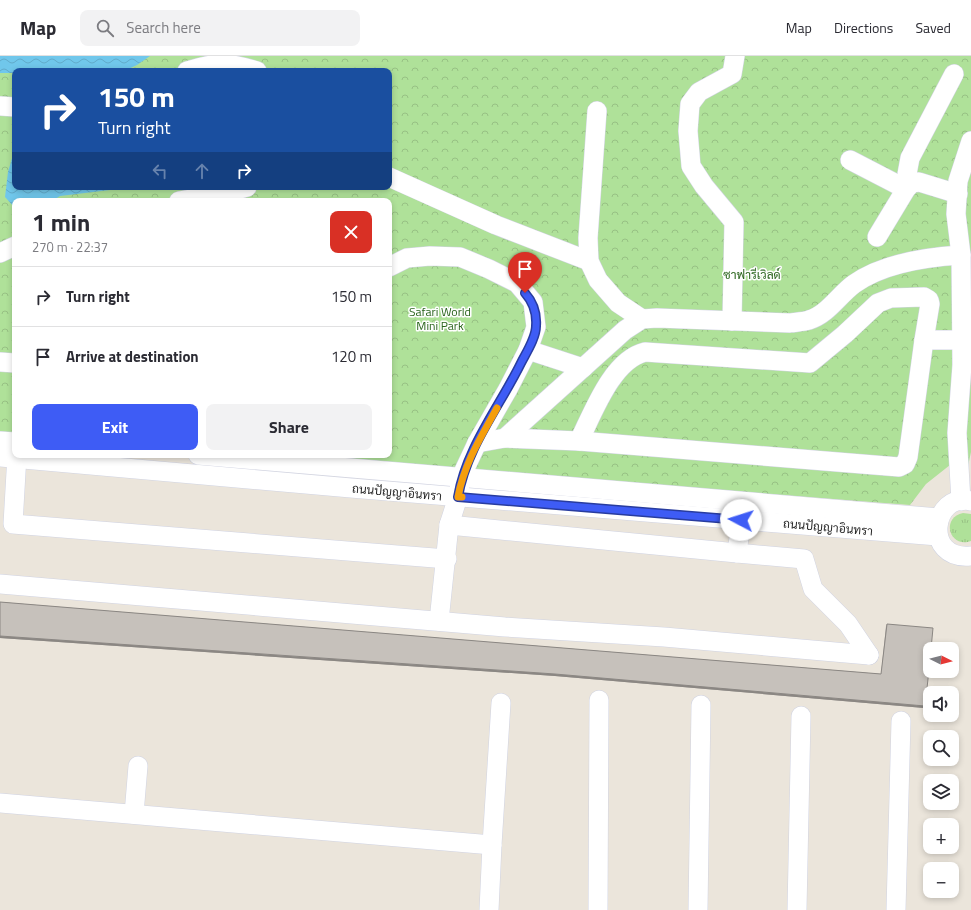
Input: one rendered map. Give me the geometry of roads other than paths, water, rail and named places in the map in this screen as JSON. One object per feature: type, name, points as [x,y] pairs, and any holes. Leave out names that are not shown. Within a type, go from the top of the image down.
[{"type":"street","points":[[732,321],[734,222],[704,186],[691,166],[688,131],[690,104],[699,92],[732,74],[735,56]]},
{"type":"street","points":[[197,68],[210,64],[238,65],[248,68]]},
{"type":"street","points":[[909,186],[907,174],[910,158],[954,74]]},
{"type":"street","points":[[0,106],[12,107]]},
{"type":"street","points":[[597,111],[588,238],[588,261],[598,280],[618,303],[642,319]]},
{"type":"street","points":[[971,141],[958,181],[956,214],[961,255],[961,340],[957,433],[965,482],[966,501],[955,502],[945,508],[938,527],[943,546],[951,553],[962,557],[971,556]]},
{"type":"street","points":[[850,160],[909,186]]},
{"type":"street","points":[[392,178],[496,225],[588,261]]},
{"type":"street","points":[[877,237],[909,186],[919,182],[958,194]]},
{"type":"street","points":[[196,198],[236,190]]},
{"type":"street","points":[[0,253],[12,247]]},
{"type":"street","points":[[505,438],[625,330],[642,319],[657,318],[790,323],[810,320],[831,306],[854,284],[873,273],[937,256],[961,255]]},
{"type":"street","points":[[392,266],[407,258],[430,256],[460,257],[517,283],[533,302],[536,327],[528,350],[508,389],[477,443],[462,477],[450,525],[439,621]]},
{"type":"street","points":[[477,443],[505,438],[579,441],[899,467],[905,464],[908,457],[930,304],[929,300],[924,297],[891,298],[878,303],[845,334],[810,363],[706,355],[640,353],[633,357],[610,381],[579,441]]},
{"type":"street","points":[[924,340],[961,340]]},
{"type":"street","points":[[528,350],[582,368]]},
{"type":"street","points":[[0,362],[12,363]]},
{"type":"street","name":"ถนนปัญญาอินทรา","points":[[0,441],[12,453]]},
{"type":"street","points":[[12,453],[6,523],[446,559]]},
{"type":"street","name":"ถนนปัญญาอินทรา","points":[[63,458],[458,497],[742,511],[938,527]]},
{"type":"street","name":"ถนนปัญญาอินทรา","points":[[234,458],[462,477],[742,511]]},
{"type":"street","points":[[737,553],[742,511]]},
{"type":"street","points":[[0,584],[439,621],[664,637],[869,655],[848,624],[813,589],[804,559],[450,525]]},
{"type":"street","points":[[598,910],[599,700]]},
{"type":"street","points":[[489,910],[501,703]]},
{"type":"street","points":[[698,910],[701,706]]},
{"type":"street","points":[[797,910],[801,716]]},
{"type":"street","points":[[896,910],[901,721]]},
{"type":"street","points":[[134,814],[138,766]]},
{"type":"street","points":[[0,803],[492,845]]},
{"type":"water","points":[[0,56],[150,56],[130,68],[12,68],[12,73],[0,73]]},
{"type":"water","points":[[12,158],[12,190],[110,190],[60,196],[57,198],[12,198],[12,205],[5,197],[8,172]]},
{"type":"park label","name":"ซาฟารีเวิลด์","points":[[752,274]]},
{"type":"park label","name":"Safari World Mini Park","points":[[440,318]]}]
